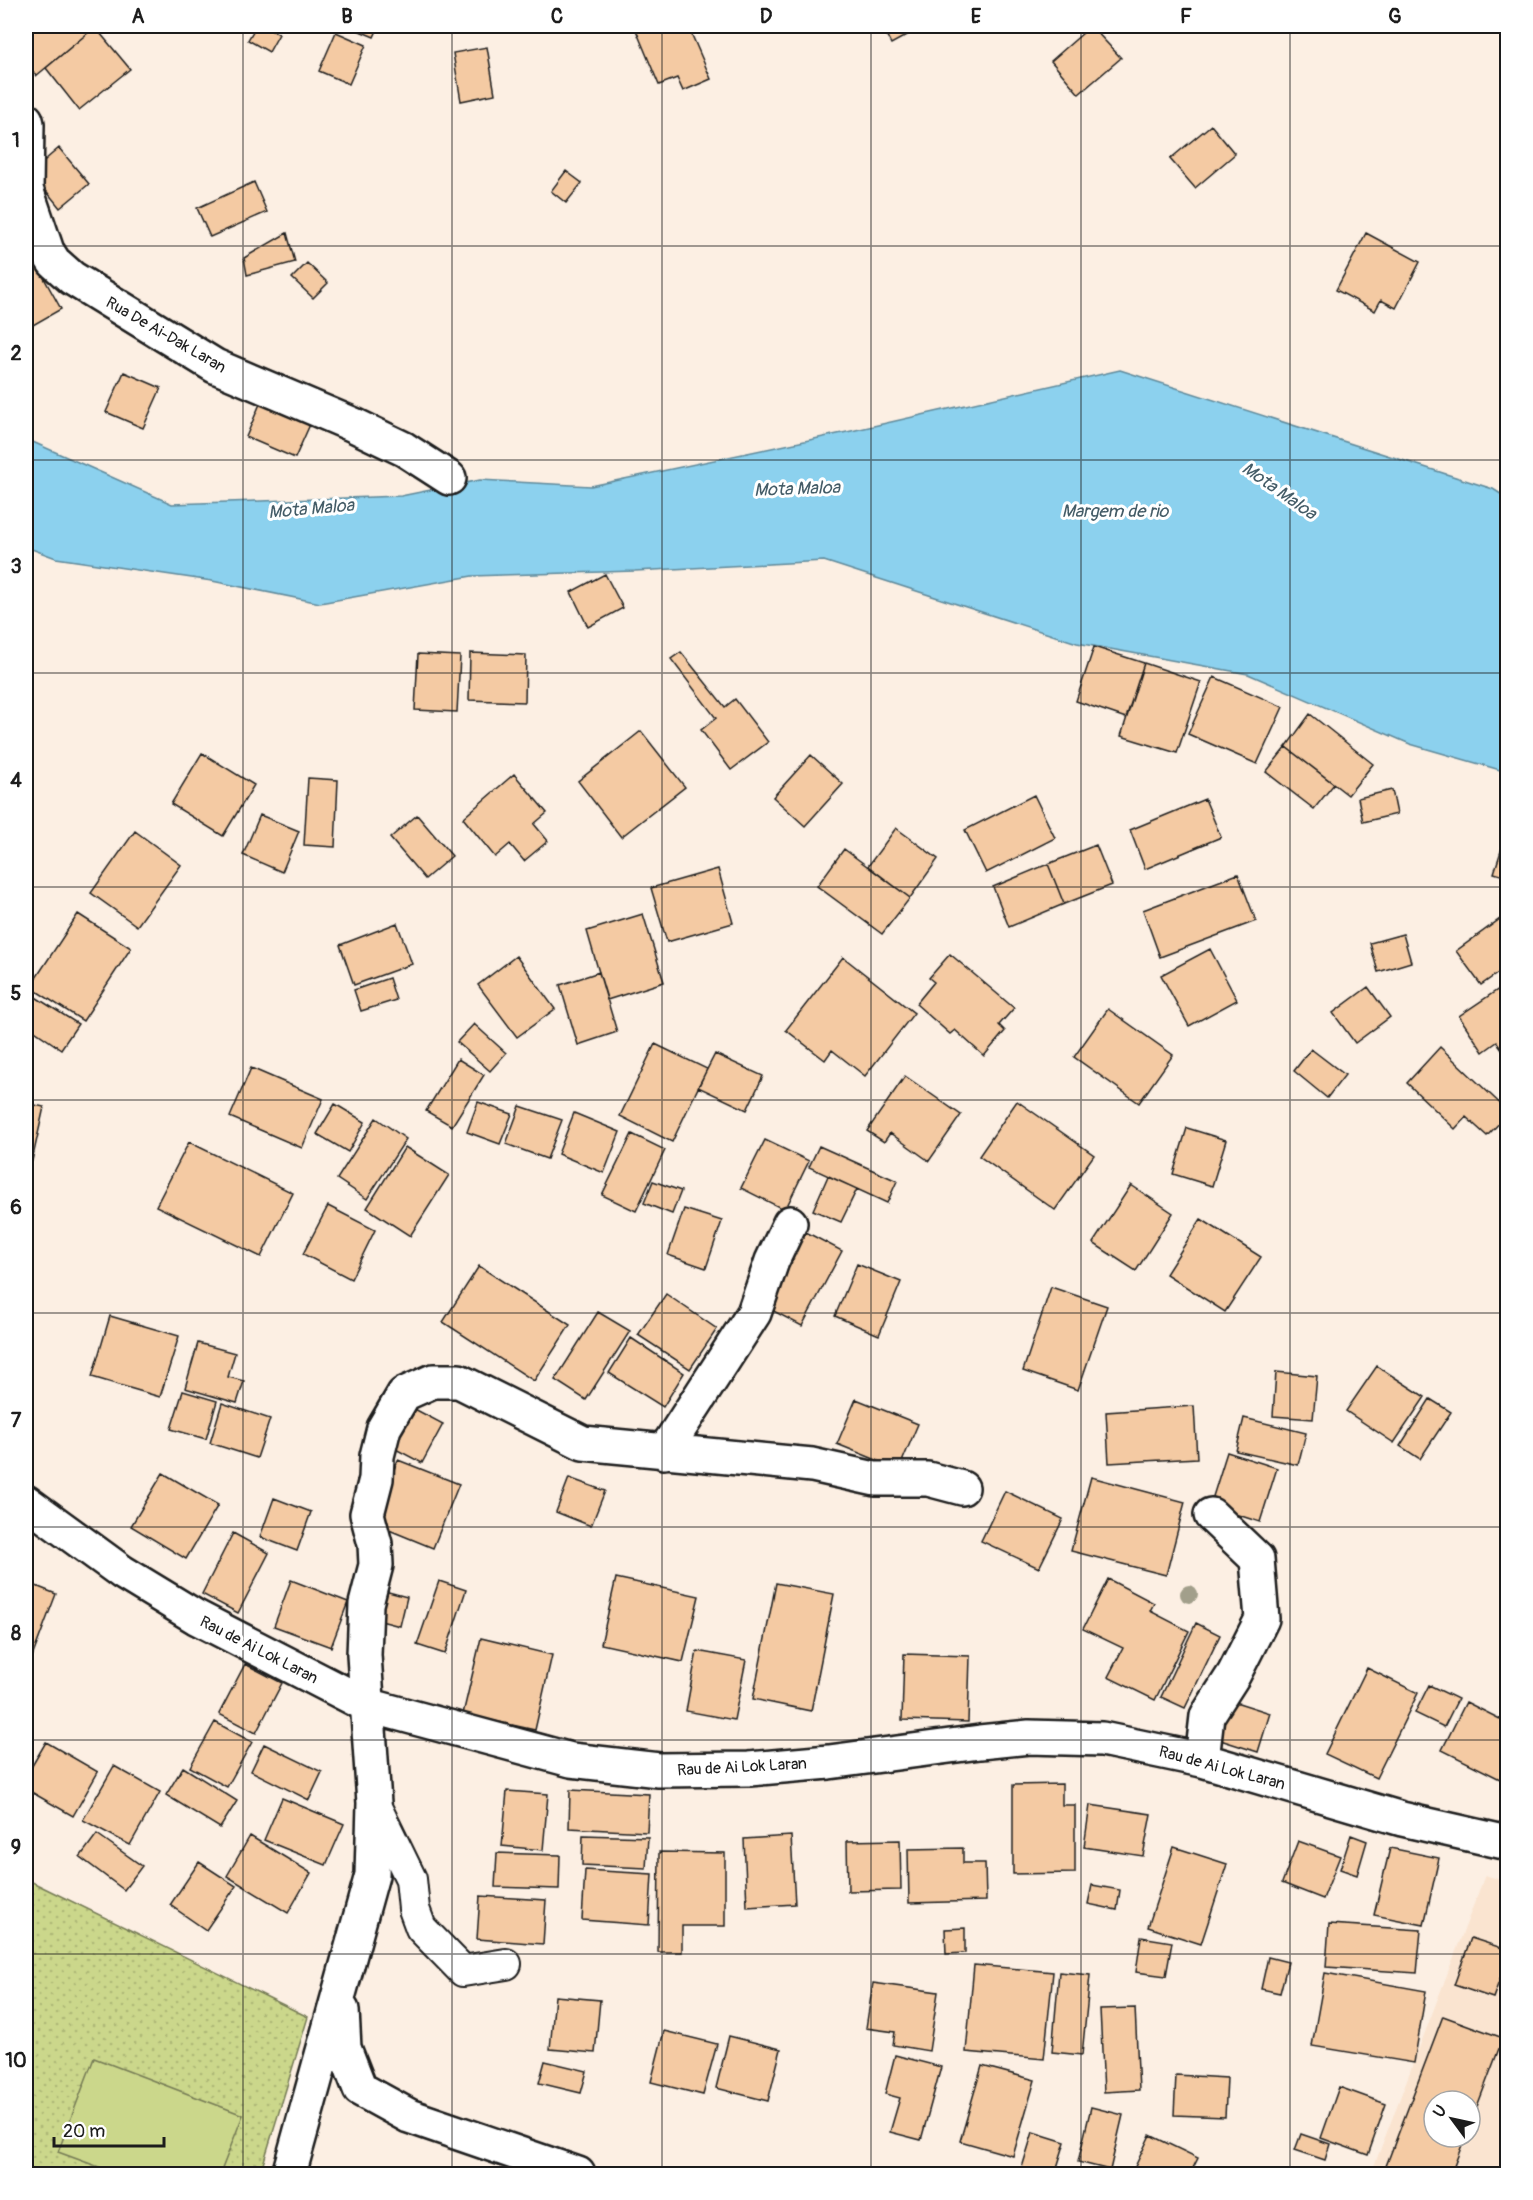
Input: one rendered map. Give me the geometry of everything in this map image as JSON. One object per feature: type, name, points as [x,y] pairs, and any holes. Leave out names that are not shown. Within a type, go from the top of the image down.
[{"type":"street","name":"Rua De Ai-Dak Laran","points":[[26,120],[26,189],[47,251],[54,262],[72,278],[215,366],[354,425],[404,449],[449,478]]},
{"type":"street","points":[[664,1452],[754,1313],[772,1261],[789,1223]]},
{"type":"street","points":[[289,2175],[372,1875],[374,1803],[364,1655],[366,1604],[376,1565],[375,1544],[367,1514],[376,1479],[377,1455],[384,1428],[404,1394],[432,1380],[459,1381],[583,1443],[812,1465],[875,1479],[928,1479],[962,1488]]},
{"type":"street","name":"Rau de Ai Lok Laran","points":[[26,1502],[122,1572],[196,1617],[367,1705],[571,1760],[659,1770],[749,1769],[829,1762],[1029,1737],[1102,1739],[1202,1760],[1402,1819],[1508,1843]]},
{"type":"street","points":[[1202,1760],[1207,1716],[1234,1674],[1262,1619],[1257,1559],[1211,1515]]},
{"type":"street","points":[[374,1803],[411,1879],[414,1909],[421,1928],[463,1971],[506,1964]]},
{"type":"street","points":[[341,1988],[344,2048],[360,2089],[409,2116],[578,2175]]},
{"type":"shaded area","points":[[1485,1875],[1507,1882],[1507,2174],[1371,2174]]},
{"type":"green space","points":[[26,1879],[308,2017],[260,2174],[26,2174]]},
{"type":"green space","points":[[94,2058],[243,2115],[220,2174],[118,2174],[58,2152]]},
{"type":"water","name":"Margem de rio","points":[[1120,370],[1493,489],[1507,498],[1507,772],[1410,744],[1248,674],[1077,643],[824,561],[635,571],[472,576],[320,603],[212,581],[56,558],[26,547],[26,439],[172,504],[401,496],[480,480],[591,486],[847,432]]},
{"type":"building","points":[[26,26],[95,27],[36,76],[26,63]]},
{"type":"building","points":[[256,26],[265,26],[279,34],[269,52],[248,40]]},
{"type":"building","points":[[348,26],[379,26],[374,37]]},
{"type":"building","points":[[646,26],[688,26],[711,79],[683,91],[677,78],[659,85],[636,30]]},
{"type":"building","points":[[882,26],[910,26],[913,32],[891,44]]},
{"type":"building","points":[[1091,26],[1121,58],[1079,94],[1051,61]]},
{"type":"building","points":[[95,27],[130,69],[79,110],[46,68]]},
{"type":"building","points":[[336,32],[366,45],[349,84],[319,71]]},
{"type":"building","points":[[487,47],[495,94],[461,101],[453,53]]},
{"type":"building","points":[[1211,125],[1235,154],[1195,188],[1170,159]]},
{"type":"building","points":[[59,148],[89,184],[60,208],[31,172]]},
{"type":"building","points":[[566,171],[582,183],[566,203],[551,191]]},
{"type":"building","points":[[254,182],[267,212],[210,237],[197,208]]},
{"type":"building","points":[[287,233],[295,262],[247,275],[244,258]]},
{"type":"building","points":[[1366,233],[1420,262],[1396,308],[1381,300],[1375,311],[1336,290]]},
{"type":"building","points":[[1508,249],[1508,271],[1500,269]]},
{"type":"building","points":[[29,251],[61,309],[26,329],[26,253]]},
{"type":"building","points":[[307,263],[328,283],[313,298],[292,278]]},
{"type":"building","points":[[124,372],[161,388],[143,428],[106,412]]},
{"type":"building","points":[[262,399],[312,420],[295,458],[246,437]]},
{"type":"building","points":[[605,574],[623,608],[588,627],[571,592]]},
{"type":"building","points":[[1094,647],[1144,663],[1126,718],[1076,701]]},
{"type":"building","points":[[681,652],[725,707],[735,699],[768,742],[731,770],[701,730],[716,718],[671,659]]},
{"type":"building","points":[[470,653],[526,655],[525,702],[469,700]]},
{"type":"building","points":[[418,654],[460,656],[457,712],[415,710]]},
{"type":"building","points":[[1144,663],[1201,682],[1177,753],[1121,736]]},
{"type":"building","points":[[1214,677],[1283,707],[1257,764],[1188,734]]},
{"type":"building","points":[[1310,714],[1373,764],[1348,795],[1286,747]]},
{"type":"building","points":[[641,731],[685,787],[621,837],[578,781]]},
{"type":"building","points":[[1286,747],[1334,784],[1314,809],[1266,772]]},
{"type":"building","points":[[202,753],[254,785],[223,836],[171,804]]},
{"type":"building","points":[[811,755],[843,784],[805,826],[773,797]]},
{"type":"building","points":[[514,774],[547,813],[534,824],[548,841],[524,861],[510,844],[495,857],[463,818]]},
{"type":"building","points":[[308,778],[338,780],[335,847],[304,845]]},
{"type":"building","points":[[1392,790],[1397,814],[1363,822],[1358,798]]},
{"type":"building","points":[[1034,795],[1055,838],[986,873],[965,830]]},
{"type":"building","points":[[1205,799],[1221,837],[1145,869],[1130,830]]},
{"type":"building","points":[[260,815],[299,831],[282,872],[243,855]]},
{"type":"building","points":[[417,815],[452,856],[425,879],[390,838]]},
{"type":"building","points":[[896,828],[938,859],[910,898],[868,866]]},
{"type":"building","points":[[1508,829],[1508,877],[1494,873]]},
{"type":"building","points":[[135,831],[181,865],[137,926],[91,893]]},
{"type":"building","points":[[1096,845],[1112,885],[1064,904],[1048,864]]},
{"type":"building","points":[[844,849],[910,898],[882,934],[817,886]]},
{"type":"building","points":[[1048,864],[1064,904],[1009,927],[993,887]]},
{"type":"building","points":[[718,869],[733,923],[667,942],[651,888]]},
{"type":"building","points":[[1238,874],[1256,921],[1160,957],[1143,910]]},
{"type":"building","points":[[78,914],[131,948],[83,1021],[30,987]]},
{"type":"building","points":[[643,914],[664,982],[607,1000],[587,931]]},
{"type":"building","points":[[1507,914],[1508,966],[1481,985],[1456,951]]},
{"type":"building","points":[[397,923],[412,964],[354,985],[340,945]]},
{"type":"building","points":[[1403,934],[1411,962],[1378,972],[1370,943]]},
{"type":"building","points":[[1210,949],[1237,1000],[1189,1026],[1161,975]]},
{"type":"building","points":[[950,954],[1014,1008],[999,1025],[1005,1031],[984,1056],[955,1030],[950,1034],[916,1004],[934,982],[929,978]]},
{"type":"building","points":[[516,956],[555,1009],[517,1037],[478,985]]},
{"type":"building","points":[[843,957],[914,1013],[865,1076],[832,1050],[825,1060],[786,1030]]},
{"type":"building","points":[[599,972],[617,1032],[578,1045],[560,985]]},
{"type":"building","points":[[389,978],[396,1000],[361,1011],[354,990]]},
{"type":"building","points":[[1508,983],[1508,1057],[1497,1042],[1483,1052],[1459,1016]]},
{"type":"building","points":[[1368,987],[1390,1017],[1355,1043],[1333,1013]]},
{"type":"building","points":[[26,991],[78,1024],[61,1049],[26,1025]]},
{"type":"building","points":[[1108,1009],[1173,1055],[1139,1103],[1074,1057]]},
{"type":"building","points":[[474,1024],[506,1053],[490,1071],[457,1042]]},
{"type":"building","points":[[655,1044],[707,1069],[672,1142],[620,1116]]},
{"type":"building","points":[[1440,1047],[1508,1111],[1508,1114],[1487,1136],[1466,1117],[1455,1129],[1407,1083]]},
{"type":"building","points":[[1311,1049],[1345,1075],[1327,1098],[1294,1071]]},
{"type":"building","points":[[715,1054],[763,1076],[747,1110],[698,1087]]},
{"type":"building","points":[[458,1059],[484,1075],[452,1126],[426,1111]]},
{"type":"building","points":[[251,1068],[323,1099],[302,1148],[230,1117]]},
{"type":"building","points":[[905,1076],[961,1115],[929,1161],[890,1133],[884,1142],[867,1131]]},
{"type":"building","points":[[1017,1101],[1094,1155],[1055,1210],[979,1156]]},
{"type":"building","points":[[478,1102],[512,1114],[500,1144],[467,1132]]},
{"type":"building","points":[[26,1103],[44,1107],[32,1161],[26,1160]]},
{"type":"building","points":[[335,1104],[365,1122],[348,1152],[317,1134]]},
{"type":"building","points":[[520,1106],[562,1120],[547,1159],[506,1144]]},
{"type":"building","points":[[574,1113],[620,1132],[604,1173],[558,1154]]},
{"type":"building","points":[[376,1118],[406,1139],[367,1199],[337,1179]]},
{"type":"building","points":[[1187,1128],[1226,1140],[1212,1186],[1173,1174]]},
{"type":"building","points":[[632,1134],[665,1150],[636,1211],[602,1195]]},
{"type":"building","points":[[765,1140],[809,1161],[785,1210],[741,1188]]},
{"type":"building","points":[[189,1142],[293,1193],[261,1257],[156,1206]]},
{"type":"building","points":[[819,1146],[897,1181],[887,1203],[809,1167]]},
{"type":"building","points":[[405,1147],[449,1175],[410,1236],[367,1208]]},
{"type":"building","points":[[828,1176],[857,1189],[841,1222],[813,1210]]},
{"type":"building","points":[[653,1181],[681,1191],[672,1214],[644,1203]]},
{"type":"building","points":[[1131,1185],[1173,1213],[1136,1271],[1093,1243]]},
{"type":"building","points":[[328,1206],[375,1230],[351,1279],[303,1254]]},
{"type":"building","points":[[684,1209],[722,1221],[706,1268],[668,1255]]},
{"type":"building","points":[[1201,1219],[1261,1257],[1225,1312],[1166,1274]]},
{"type":"building","points":[[802,1230],[842,1251],[802,1326],[762,1305]]},
{"type":"building","points":[[857,1264],[901,1282],[879,1335],[835,1316]]},
{"type":"building","points":[[479,1266],[570,1325],[534,1381],[443,1322]]},
{"type":"building","points":[[1051,1287],[1107,1306],[1078,1390],[1023,1371]]},
{"type":"building","points":[[666,1294],[717,1329],[690,1369],[638,1335]]},
{"type":"building","points":[[598,1312],[630,1331],[586,1400],[555,1380]]},
{"type":"building","points":[[110,1316],[179,1336],[160,1397],[92,1377]]},
{"type":"building","points":[[631,1338],[684,1373],[663,1407],[609,1373]]},
{"type":"building","points":[[198,1343],[235,1353],[228,1377],[244,1381],[237,1403],[185,1388]]},
{"type":"building","points":[[1377,1366],[1425,1397],[1394,1443],[1346,1411]]},
{"type":"building","points":[[1276,1372],[1317,1376],[1313,1419],[1273,1416]]},
{"type":"building","points":[[183,1391],[217,1401],[206,1439],[171,1429]]},
{"type":"building","points":[[856,1399],[918,1424],[899,1469],[837,1444]]},
{"type":"building","points":[[1430,1399],[1451,1412],[1420,1459],[1400,1446]]},
{"type":"building","points":[[222,1403],[270,1419],[257,1458],[210,1443]]},
{"type":"building","points":[[407,1405],[443,1424],[422,1463],[386,1444]]},
{"type":"building","points":[[1194,1406],[1197,1458],[1109,1463],[1106,1412]]},
{"type":"building","points":[[1244,1418],[1306,1433],[1298,1465],[1236,1451]]},
{"type":"building","points":[[1227,1452],[1277,1468],[1260,1522],[1210,1506]]},
{"type":"building","points":[[398,1460],[459,1484],[433,1548],[372,1523]]},
{"type":"building","points":[[163,1473],[218,1505],[186,1559],[131,1526]]},
{"type":"building","points":[[1091,1477],[1185,1502],[1166,1575],[1071,1551]]},
{"type":"building","points":[[569,1478],[605,1491],[591,1526],[556,1512]]},
{"type":"building","points":[[1005,1491],[1063,1519],[1039,1568],[981,1541]]},
{"type":"building","points":[[274,1498],[311,1512],[297,1551],[260,1537]]},
{"type":"building","points":[[233,1533],[269,1553],[238,1613],[202,1594]]},
{"type":"building","points":[[616,1578],[699,1596],[683,1662],[601,1644]]},
{"type":"building","points":[[1108,1579],[1154,1603],[1150,1611],[1189,1631],[1155,1700],[1108,1677],[1123,1648],[1083,1629]]},
{"type":"building","points":[[291,1580],[348,1602],[331,1647],[274,1626]]},
{"type":"building","points":[[439,1581],[466,1590],[445,1654],[417,1645]]},
{"type":"building","points":[[26,1582],[56,1594],[26,1673]]},
{"type":"building","points":[[776,1583],[834,1594],[811,1711],[753,1699]]},
{"type":"building","points":[[381,1590],[407,1597],[400,1626],[373,1619]]},
{"type":"building","points":[[1196,1623],[1220,1635],[1185,1708],[1161,1697]]},
{"type":"building","points":[[481,1638],[552,1655],[535,1730],[463,1714]]},
{"type":"building","points":[[697,1651],[746,1660],[734,1720],[686,1711]]},
{"type":"building","points":[[904,1654],[970,1656],[968,1722],[902,1720]]},
{"type":"building","points":[[245,1664],[282,1683],[256,1733],[219,1714]]},
{"type":"building","points":[[1367,1668],[1418,1693],[1376,1778],[1325,1754]]},
{"type":"building","points":[[1429,1685],[1458,1699],[1444,1727],[1415,1713]]},
{"type":"building","points":[[1226,1699],[1270,1713],[1258,1752],[1214,1738]]},
{"type":"building","points":[[1466,1702],[1508,1723],[1508,1783],[1442,1750]]},
{"type":"building","points":[[215,1722],[252,1742],[227,1787],[190,1767]]},
{"type":"building","points":[[46,1742],[98,1772],[73,1816],[26,1789],[26,1776]]},
{"type":"building","points":[[264,1744],[322,1772],[309,1800],[251,1771]]},
{"type":"building","points":[[114,1766],[160,1792],[130,1845],[83,1820]]},
{"type":"building","points":[[183,1767],[237,1801],[220,1828],[166,1795]]},
{"type":"building","points":[[1062,1784],[1062,1805],[1075,1805],[1075,1873],[1013,1874],[1013,1785]]},
{"type":"building","points":[[570,1790],[649,1794],[647,1832],[569,1828]]},
{"type":"building","points":[[507,1791],[548,1794],[543,1850],[502,1846]]},
{"type":"building","points":[[282,1798],[344,1824],[326,1865],[264,1840]]},
{"type":"building","points":[[1090,1805],[1151,1814],[1143,1856],[1084,1847]]},
{"type":"building","points":[[97,1834],[142,1866],[124,1890],[80,1857]]},
{"type":"building","points":[[583,1835],[648,1837],[646,1868],[582,1865]]},
{"type":"building","points":[[1351,1835],[1367,1841],[1357,1875],[1340,1869]]},
{"type":"building","points":[[250,1836],[311,1873],[288,1913],[227,1876]]},
{"type":"building","points":[[791,1836],[795,1904],[747,1907],[744,1839]]},
{"type":"building","points":[[900,1840],[901,1890],[848,1891],[847,1841]]},
{"type":"building","points":[[1298,1841],[1340,1856],[1323,1899],[1282,1883]]},
{"type":"building","points":[[1174,1847],[1227,1864],[1201,1944],[1148,1927]]},
{"type":"building","points":[[963,1848],[963,1863],[985,1863],[986,1901],[909,1903],[908,1849]]},
{"type":"building","points":[[1390,1848],[1439,1858],[1424,1925],[1374,1915]]},
{"type":"building","points":[[659,1852],[725,1853],[725,1926],[682,1926],[682,1952],[658,1952]]},
{"type":"building","points":[[497,1853],[560,1855],[559,1889],[495,1887]]},
{"type":"building","points":[[199,1862],[236,1886],[206,1930],[170,1905]]},
{"type":"building","points":[[585,1870],[652,1874],[649,1925],[582,1920]]},
{"type":"building","points":[[1092,1885],[1120,1890],[1117,1910],[1088,1904]]},
{"type":"building","points":[[480,1896],[546,1900],[543,1944],[477,1939]]},
{"type":"building","points":[[1329,1924],[1421,1930],[1417,1973],[1326,1967]]},
{"type":"building","points":[[965,1928],[965,1953],[946,1954],[945,1929]]},
{"type":"building","points":[[1141,1937],[1172,1942],[1166,1976],[1136,1972]]},
{"type":"building","points":[[1471,1938],[1508,1950],[1508,1957],[1493,1998],[1454,1985]]},
{"type":"building","points":[[1268,1957],[1288,1962],[1280,1993],[1261,1989]]},
{"type":"building","points":[[974,1965],[1053,1972],[1044,2059],[966,2052]]},
{"type":"building","points":[[1059,1972],[1090,1975],[1082,2055],[1052,2052]]},
{"type":"building","points":[[1325,1973],[1426,1991],[1414,2063],[1312,2046]]},
{"type":"building","points":[[873,1983],[938,1992],[929,2051],[893,2045],[895,2032],[866,2028]]},
{"type":"building","points":[[555,1996],[600,2000],[595,2053],[550,2049]]},
{"type":"building","points":[[1135,2008],[1139,2090],[1104,2092],[1100,2009]]},
{"type":"building","points":[[1443,2016],[1503,2038],[1482,2093],[1482,2089],[1422,2089],[1422,2149],[1460,2149],[1451,2174],[1383,2174]]},
{"type":"building","points":[[664,2031],[717,2044],[703,2095],[651,2082]]},
{"type":"building","points":[[729,2036],[781,2049],[768,2101],[716,2088]]},
{"type":"building","points":[[895,2055],[941,2067],[921,2140],[890,2132],[900,2098],[885,2094]]},
{"type":"building","points":[[545,2061],[587,2071],[581,2093],[539,2083]]},
{"type":"building","points":[[982,2066],[1035,2080],[1013,2156],[960,2141]]},
{"type":"building","points":[[1176,2075],[1227,2078],[1225,2117],[1174,2115]]},
{"type":"building","points":[[1339,2087],[1386,2104],[1368,2155],[1321,2138]]},
{"type":"building","points":[[1091,2107],[1123,2115],[1110,2170],[1078,2162]]},
{"type":"building","points":[[1033,2132],[1065,2142],[1055,2174],[1020,2174]]},
{"type":"building","points":[[1301,2134],[1330,2144],[1325,2160],[1295,2150]]},
{"type":"building","points":[[1150,2135],[1198,2158],[1190,2174],[1141,2174],[1133,2171]]},
{"type":"water label","name":"Mota Maloa","points":[[797,489]]},
{"type":"water label","name":"Mota Maloa","points":[[1279,491]]},
{"type":"water label","name":"Mota Maloa","points":[[311,509]]}]
